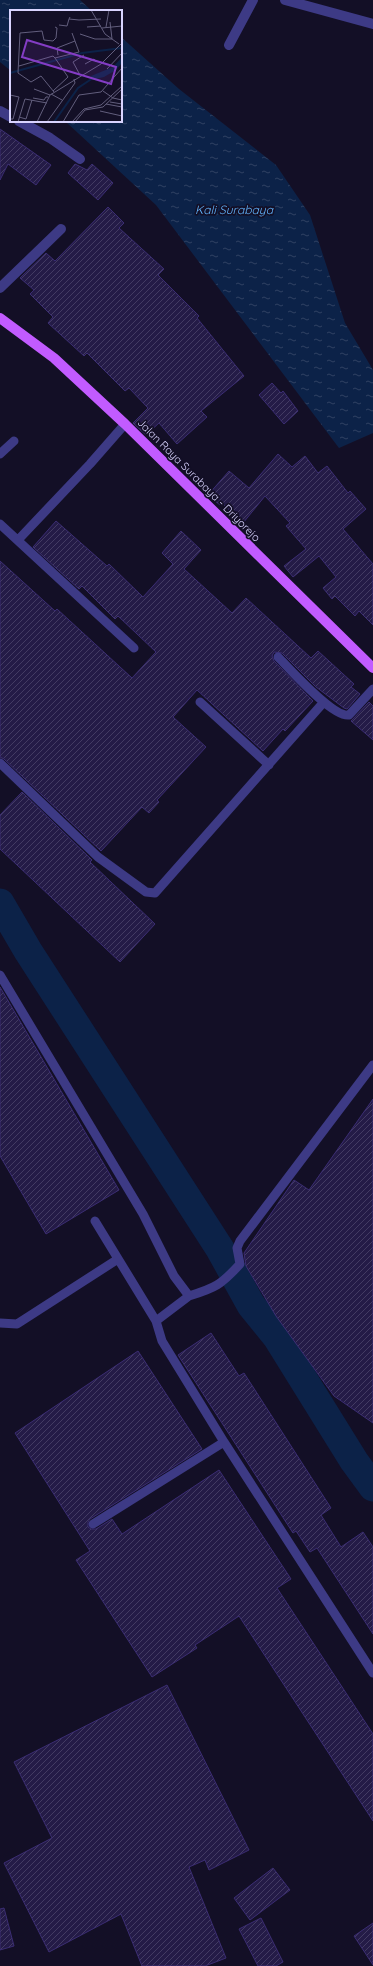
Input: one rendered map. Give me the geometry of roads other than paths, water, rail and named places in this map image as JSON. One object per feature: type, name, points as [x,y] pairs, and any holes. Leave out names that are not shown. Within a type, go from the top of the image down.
[{"type":"main road","name":"Jalan Raya Surabaya - Driyorejo","points":[[0,318],[54,358],[125,424],[373,668]]},
{"type":"street","points":[[228,45],[253,0]]},
{"type":"street","points":[[285,0],[373,24]]},
{"type":"street","points":[[0,111],[10,116]]},
{"type":"street","points":[[21,122],[50,138],[80,160]]},
{"type":"street","points":[[0,288],[61,229]]},
{"type":"lane","points":[[18,540],[90,464],[125,424]]},
{"type":"lane","points":[[0,454],[14,441]]},
{"type":"lane","points":[[0,524],[134,648]]},
{"type":"lane","points":[[278,657],[323,703],[342,714],[347,715],[373,689]]},
{"type":"lane","points":[[200,702],[269,764]]},
{"type":"lane","points":[[0,764],[98,857],[146,892],[155,893],[323,703]]},
{"type":"lane","points":[[0,975],[143,1214],[174,1276],[189,1296]]},
{"type":"lane","points":[[156,1321],[189,1296],[214,1288],[226,1280],[240,1264],[237,1248],[240,1241],[373,1065]]},
{"type":"lane","points":[[95,1221],[156,1321],[162,1340],[224,1442],[373,1674]]},
{"type":"lane","points":[[0,1323],[17,1324],[118,1259]]},
{"type":"lane","points":[[93,1524],[224,1442]]},
{"type":"water","points":[[0,0],[80,0],[91,10],[10,10],[10,70],[0,62]]},
{"type":"water","name":"Kali Surabaya","points":[[122,38],[179,89],[276,165],[310,215],[345,323],[373,370],[373,433],[339,448],[156,205],[66,122],[122,122]]},
{"type":"waterway","points":[[0,903],[28,951],[220,1249],[251,1305],[277,1337],[354,1461],[373,1487]]}]
